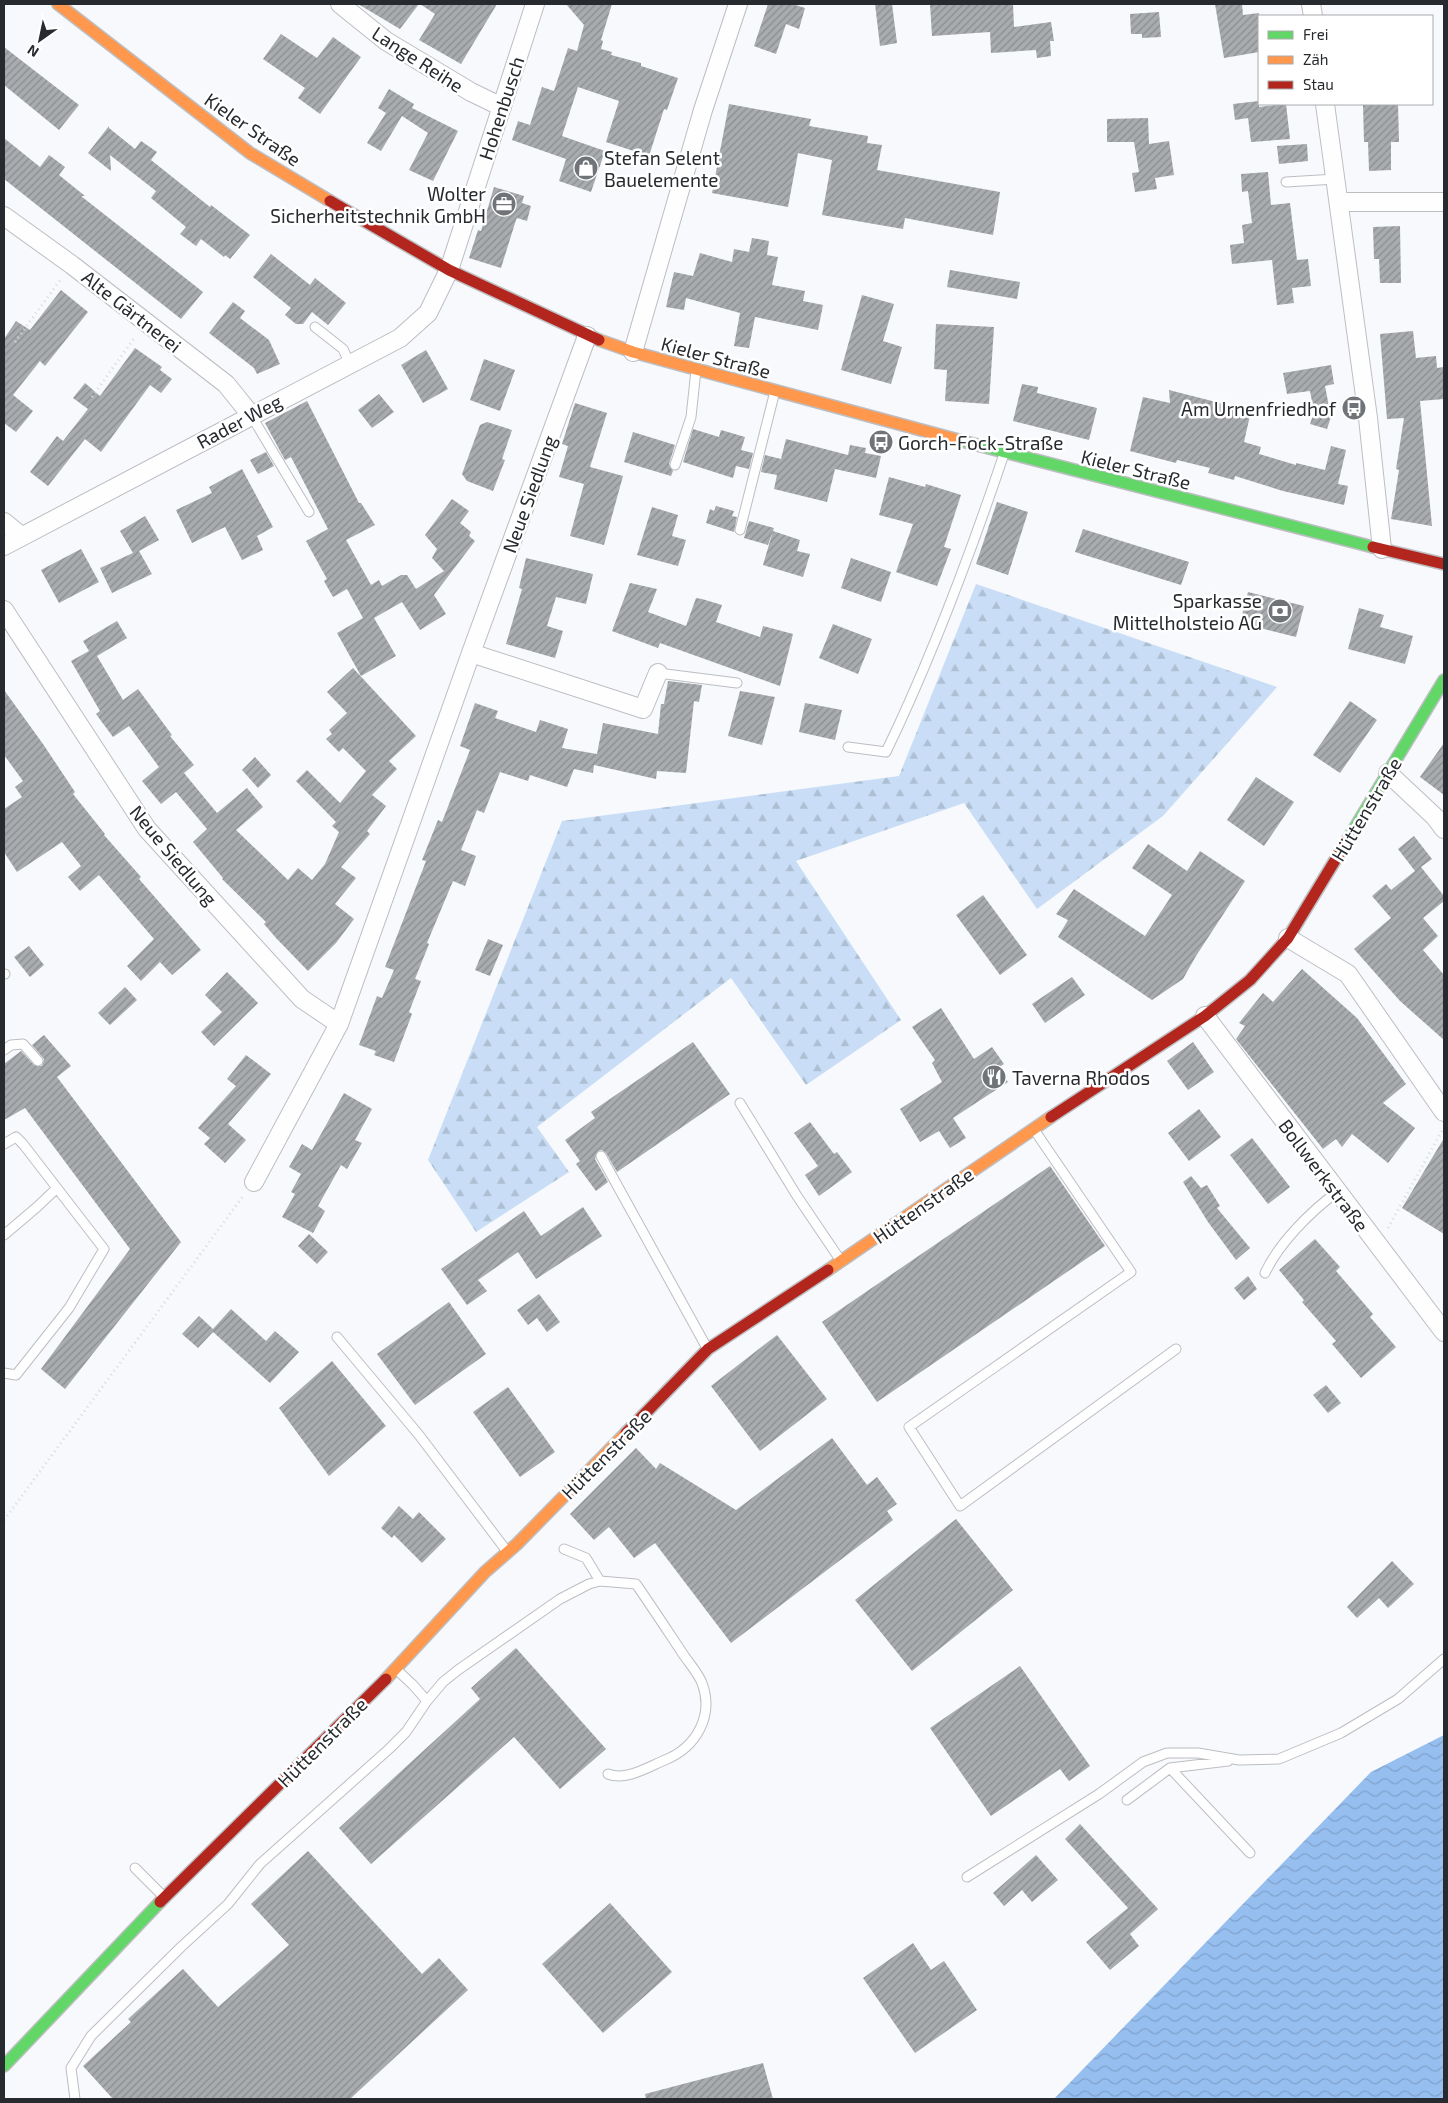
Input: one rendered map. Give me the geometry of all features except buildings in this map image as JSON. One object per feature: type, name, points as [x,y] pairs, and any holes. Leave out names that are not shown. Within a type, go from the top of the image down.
[{"type":"street","name":"Kieler Straße","points":[[58,4],[250,153],[449,270],[587,336],[633,352],[696,370],[1004,454],[1444,564]]},
{"type":"street","name":"Lange Reihe","points":[[340,4],[386,41],[471,92],[502,107]]},
{"type":"street","name":"Hohenbusch","points":[[449,270],[534,4]]},
{"type":"street","points":[[633,352],[702,110],[738,4]]},
{"type":"street","points":[[1325,105],[1368,418],[1382,550]]},
{"type":"street","points":[[1339,202],[1444,202]]},
{"type":"street","name":"Alte Gärtnerei","points":[[4,216],[72,265],[226,384],[251,415]]},
{"type":"street","name":"Rader Weg","points":[[4,546],[400,338],[428,313],[449,270]]},
{"type":"street","name":"Neue Siedlung","points":[[254,1182],[339,1024],[471,653],[587,336]]},
{"type":"street","points":[[4,522],[21,536]]},
{"type":"street","name":"Neue Siedlung","points":[[4,610],[147,829],[302,999],[339,1024]]},
{"type":"street","points":[[471,653],[643,710],[658,672]]},
{"type":"street","name":"Hüttenstraße","points":[[4,2066],[164,1897],[396,1669],[485,1572],[508,1553],[708,1349],[841,1262],[1034,1129],[1205,1016],[1250,980],[1288,938],[1444,680]]},
{"type":"street","points":[[1388,773],[1436,817],[1444,829]]},
{"type":"street","points":[[1288,938],[1348,974],[1444,1112]]},
{"type":"street","name":"Bollwerkstraße","points":[[1205,1016],[1444,1332]]},
{"type":"lane","points":[[1286,182],[1336,179]]},
{"type":"lane","points":[[315,327],[343,348],[350,364]]},
{"type":"lane","points":[[675,465],[691,417],[696,370]]},
{"type":"lane","points":[[740,530],[775,391]]},
{"type":"lane","points":[[251,415],[309,512]]},
{"type":"lane","points":[[848,747],[886,752],[908,707],[962,577],[1004,454]]},
{"type":"lane","points":[[658,672],[737,682]]},
{"type":"lane","points":[[4,1050],[11,1045],[22,1044],[38,1061]]},
{"type":"lane","points":[[740,1103],[797,1196],[841,1262]]},
{"type":"lane","points":[[1034,1129],[1131,1272],[909,1427],[960,1506],[1176,1349]]},
{"type":"lane","points":[[4,1144],[16,1137],[104,1249],[69,1308],[16,1375],[4,1373]]},
{"type":"lane","points":[[601,1156],[708,1349]]},
{"type":"lane","points":[[4,1235],[56,1188]]},
{"type":"lane","points":[[1265,1273],[1273,1256],[1319,1206],[1337,1192]]},
{"type":"lane","points":[[337,1337],[419,1435],[508,1553]]},
{"type":"lane","points":[[564,1549],[586,1558],[600,1581]]},
{"type":"lane","points":[[75,2099],[71,2068],[91,2036],[181,1947],[228,1904],[260,1864],[406,1732],[426,1701],[444,1682],[458,1670],[560,1600],[588,1584],[600,1581],[636,1584],[701,1681],[706,1700],[705,1720],[694,1739],[677,1755],[626,1775],[616,1777],[608,1774]]},
{"type":"lane","points":[[1127,1800],[1170,1768],[1239,1760],[1279,1759],[1341,1733],[1398,1699],[1444,1659]]},
{"type":"lane","points":[[396,1669],[426,1701]]},
{"type":"lane","points":[[967,1877],[1099,1794],[1143,1762],[1167,1752],[1198,1753],[1239,1760]]},
{"type":"lane","points":[[1170,1768],[1250,1853]]},
{"type":"lane","points":[[136,1868],[164,1897]]},
{"type":"path","points":[[15,342],[72,265]]},
{"type":"path","points":[[92,397],[146,322]]},
{"type":"path","points":[[1378,1246],[1444,1126]]},
{"type":"path","points":[[4,1520],[254,1182]]},
{"type":"green space","points":[[976,584],[1277,687],[1163,816],[1037,909],[964,803],[796,861],[901,1020],[806,1085],[731,978],[537,1127],[569,1172],[476,1232],[428,1160],[562,821],[899,776]]},
{"type":"water","points":[[1444,1735],[1444,2099],[1054,2099],[1371,1772]]},
{"type":"traffic: fast","points":[[962,441],[1373,547]]},
{"type":"traffic: fast","points":[[1348,839],[1444,680]]},
{"type":"traffic: fast","points":[[4,2066],[160,1902]]},
{"type":"traffic: slow","points":[[58,4],[250,153],[330,201]]},
{"type":"traffic: slow","points":[[599,340],[633,352],[962,441]]},
{"type":"traffic: slow","points":[[828,1270],[1051,1117]]},
{"type":"traffic: slow","points":[[386,1679],[485,1572],[517,1544],[626,1433]]},
{"type":"traffic: jam","points":[[330,201],[449,270],[599,340]]},
{"type":"traffic: jam","points":[[1373,547],[1444,564]]},
{"type":"traffic: jam","points":[[1051,1117],[1205,1016],[1250,980],[1288,938],[1348,839]]},
{"type":"traffic: jam","points":[[626,1433],[708,1349],[828,1270]]},
{"type":"traffic: jam","points":[[160,1902],[386,1679]]},
{"type":"place","name":"Stefan Selent Bauelemente","points":[[586,168]]},
{"type":"place","name":"Wolter Sicherheitstechnik GmbH","points":[[504,204]]},
{"type":"place","name":"Am Urnenfriedhof","points":[[1354,408]]},
{"type":"place","name":"Gorch-Fock-Straße","points":[[881,442]]},
{"type":"place","name":"Sparkasse Mittelholsteio AG","points":[[1280,611]]},
{"type":"place","name":"Taverna Rhodos","points":[[994,1077]]}]
